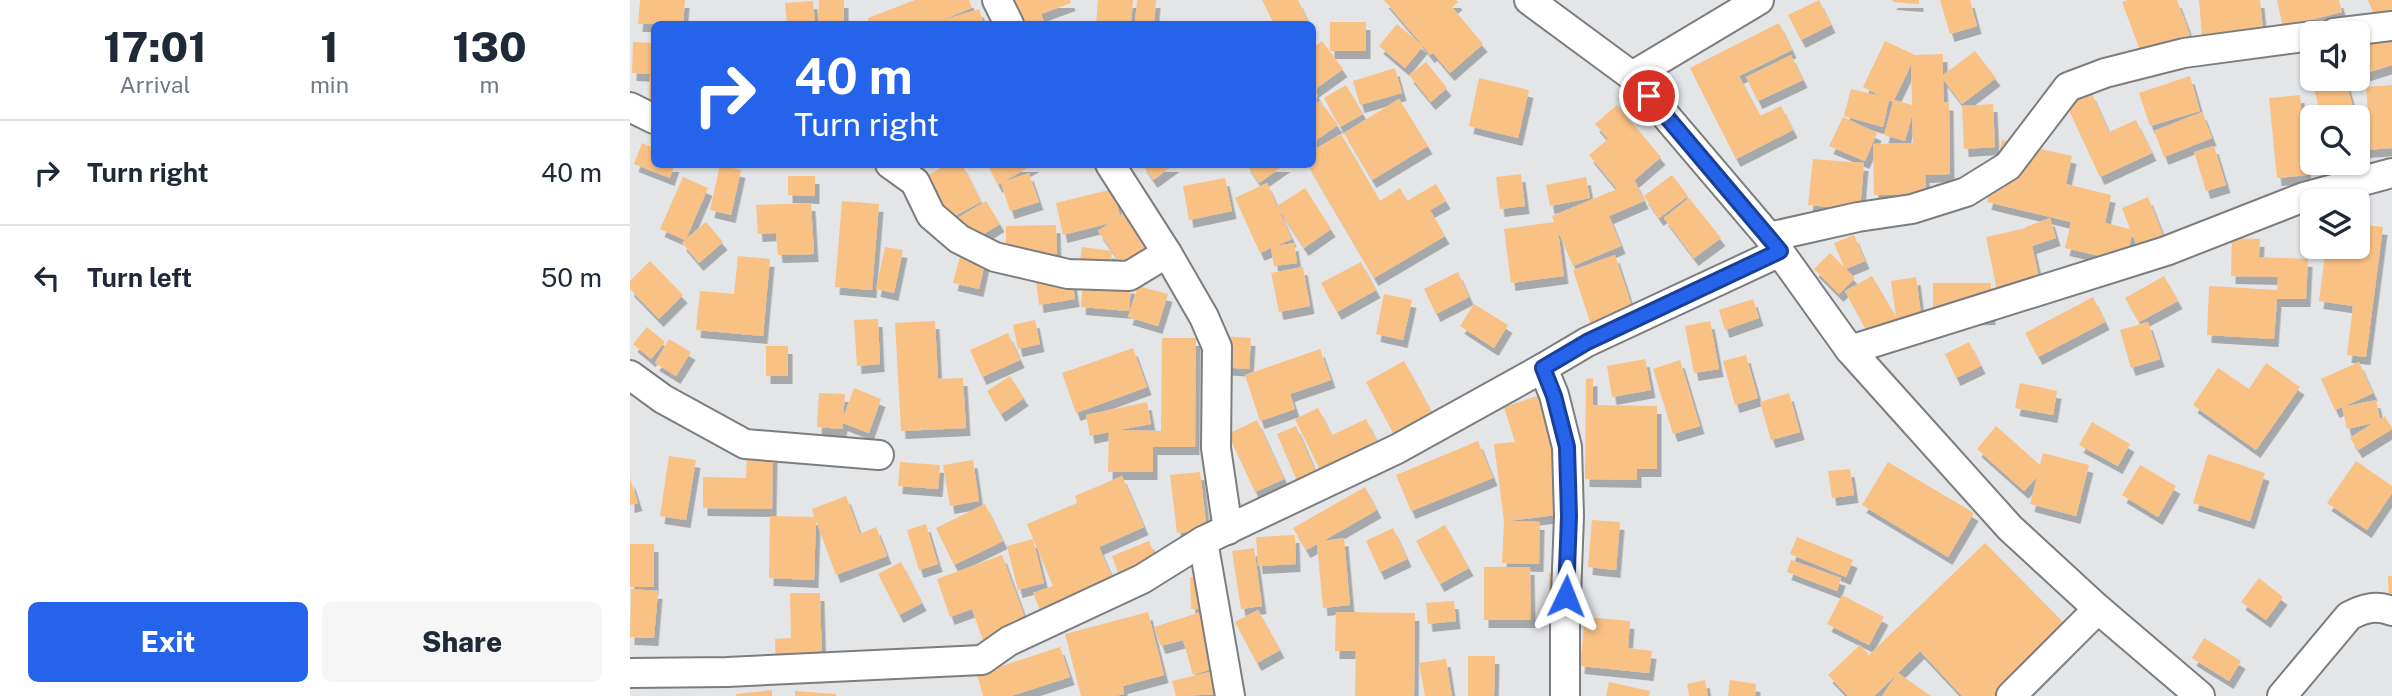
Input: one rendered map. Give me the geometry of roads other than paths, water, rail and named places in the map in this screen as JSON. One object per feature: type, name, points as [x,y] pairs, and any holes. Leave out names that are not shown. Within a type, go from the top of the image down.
[{"type":"street","points":[[997,0],[1008,21]]},
{"type":"street","points":[[1529,0],[1632,76],[1774,244],[1850,351],[2010,528],[2098,609],[2200,696]]},
{"type":"street","points":[[1632,76],[1759,0]]},
{"type":"street","points":[[2370,29],[2392,26]]},
{"type":"street","points":[[630,673],[727,672],[982,660],[1009,641],[1142,579],[1215,535],[1397,449],[1587,342],[1774,244],[1858,217],[1912,209],[1966,192],[2008,166],[2068,87],[2105,73],[2183,53],[2300,38]]},
{"type":"street","points":[[630,107],[651,118]]},
{"type":"street","points":[[896,168],[915,182],[931,215],[959,239],[995,257],[1068,274],[1129,276],[1167,253]]},
{"type":"street","points":[[1113,168],[1167,253],[1204,317],[1217,347],[1215,535],[1230,696]]},
{"type":"street","points":[[1850,351],[2166,251],[2304,197],[2392,173]]},
{"type":"street","points":[[1543,368],[1554,396],[1567,447],[1569,516],[1565,696]]},
{"type":"street","points":[[630,375],[663,398],[745,444],[879,455]]},
{"type":"street","points":[[2282,696],[2349,616],[2361,610],[2380,607],[2392,611]]},
{"type":"street","points":[[2011,696],[2098,609]]}]
